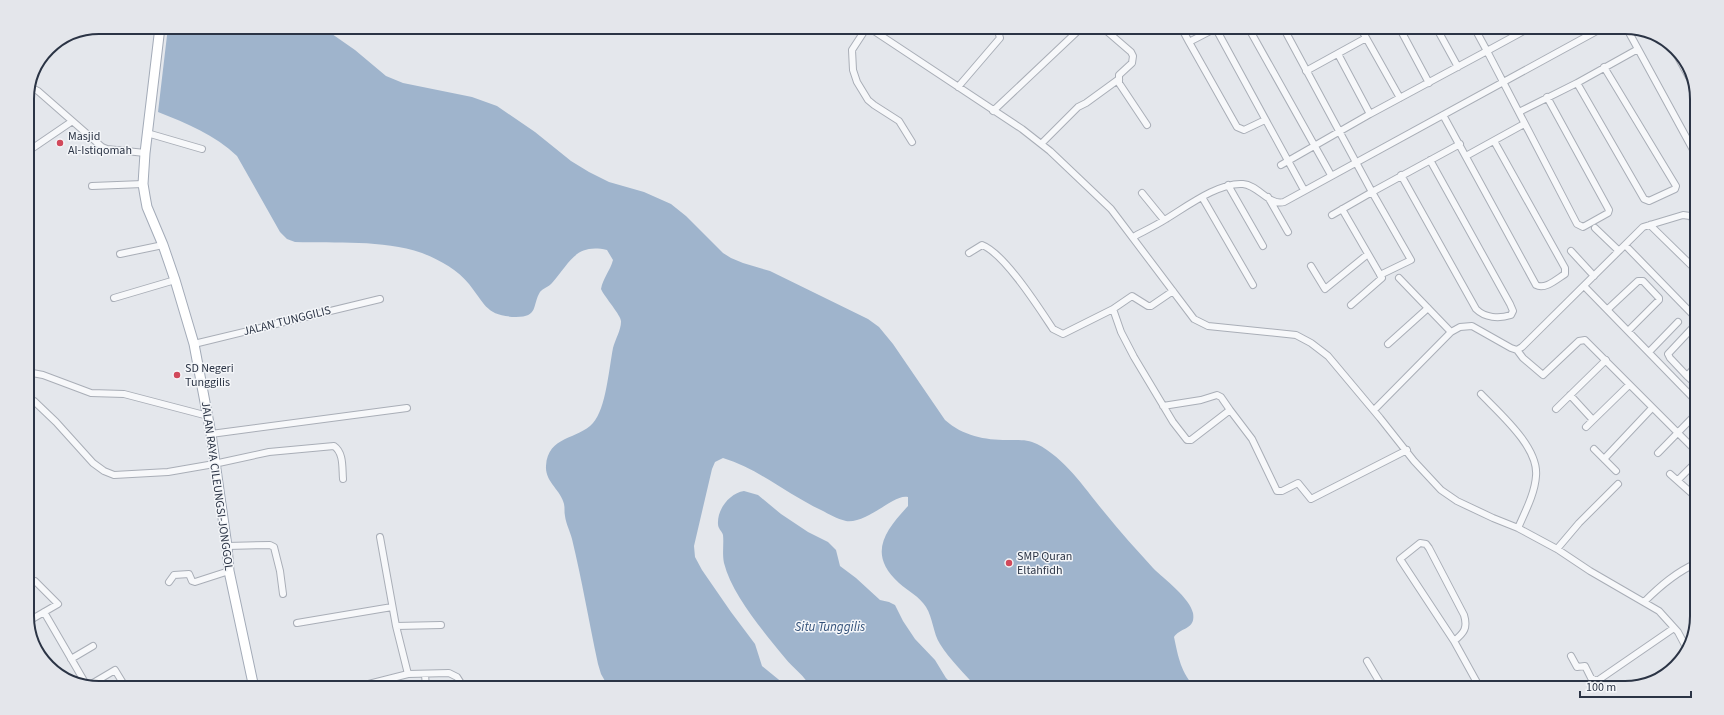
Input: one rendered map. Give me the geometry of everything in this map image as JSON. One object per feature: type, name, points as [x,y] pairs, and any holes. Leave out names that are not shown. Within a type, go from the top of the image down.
[{"type":"main road","name":"JALAN RAYA CILEUNGSI-JONGGOL","points":[[159,34],[147,133],[143,184],[147,207],[163,245],[194,344],[211,434],[214,464],[227,546],[229,571],[253,681]]},
{"type":"street","points":[[863,34],[852,50],[853,70],[857,82],[868,100],[874,106],[899,121],[912,142]]},
{"type":"street","points":[[878,34],[1041,144],[1111,209],[1194,320],[1208,326],[1296,335],[1311,343],[1328,356],[1407,450],[1425,474],[1441,490],[1457,501],[1483,514],[1518,528],[1557,549],[1590,571],[1644,602],[1658,611],[1674,628],[1683,644]]},
{"type":"street","points":[[958,87],[1000,38],[999,34]]},
{"type":"street","points":[[993,111],[1075,34]]},
{"type":"street","points":[[1110,34],[1131,52],[1133,56],[1132,63],[1119,75],[1119,79],[1121,86],[1147,125]]},
{"type":"street","points":[[1185,34],[1237,127],[1244,130],[1265,120]]},
{"type":"street","points":[[1189,42],[1204,34]]},
{"type":"street","points":[[1219,34],[1304,190]]},
{"type":"street","points":[[1252,34],[1331,175]]},
{"type":"street","points":[[1286,34],[1411,260],[1380,275]]},
{"type":"street","points":[[1364,34],[1400,98]]},
{"type":"street","points":[[1403,34],[1429,83]]},
{"type":"street","points":[[1440,34],[1458,67]]},
{"type":"street","points":[[1478,34],[1577,224],[1583,227],[1608,213],[1609,210],[1547,97]]},
{"type":"street","points":[[1133,237],[1202,197],[1228,185],[1248,184],[1268,197],[1281,202],[1591,34]]},
{"type":"street","points":[[1630,34],[1690,144]]},
{"type":"street","points":[[1281,165],[1339,131],[1516,35]]},
{"type":"street","points":[[1306,72],[1366,38]]},
{"type":"street","points":[[1519,112],[1577,83],[1638,49]]},
{"type":"street","points":[[1338,54],[1370,114]]},
{"type":"street","points":[[1577,83],[1644,199],[1649,201],[1671,192],[1676,186],[1604,67]]},
{"type":"street","points":[[1041,144],[1078,107],[1086,104],[1119,79]]},
{"type":"street","points":[[35,89],[102,147],[107,149],[145,153]]},
{"type":"street","points":[[1443,115],[1536,285],[1540,287],[1545,286],[1565,274],[1565,268],[1494,141]]},
{"type":"street","points":[[34,147],[71,122]]},
{"type":"street","points":[[1466,156],[1524,124]]},
{"type":"street","points":[[147,133],[202,149]]},
{"type":"street","points":[[1332,215],[1460,144]]},
{"type":"street","points":[[1401,176],[1476,309],[1493,317],[1504,317],[1511,315],[1513,311],[1510,304],[1430,160]]},
{"type":"street","points":[[92,186],[143,184]]},
{"type":"street","points":[[1228,185],[1263,246]]},
{"type":"street","points":[[1142,193],[1164,220]]},
{"type":"street","points":[[1202,197],[1253,285]]},
{"type":"street","points":[[1268,197],[1288,232]]},
{"type":"street","points":[[1342,209],[1382,278],[1351,305]]},
{"type":"street","points":[[1517,350],[1522,347],[1643,227],[1682,215],[1690,216]]},
{"type":"street","points":[[1650,225],[1690,264]]},
{"type":"street","points":[[1595,228],[1619,251]]},
{"type":"street","points":[[120,254],[163,245]]},
{"type":"street","points":[[969,253],[982,245],[995,252],[1016,276],[1053,329],[1058,333],[1063,334],[1113,309],[1132,296],[1148,306],[1151,306],[1173,291]]},
{"type":"street","points":[[1625,245],[1690,312]]},
{"type":"street","points":[[1571,251],[1594,276]]},
{"type":"street","points":[[1311,266],[1325,289],[1368,254]]},
{"type":"street","points":[[1398,278],[1451,332]]},
{"type":"street","points":[[114,298],[175,280]]},
{"type":"street","points":[[1608,309],[1638,281],[1643,280],[1659,298],[1659,300],[1628,331]]},
{"type":"street","points":[[1584,286],[1690,395]]},
{"type":"street","name":"JALAN TUNGGILIS","points":[[194,344],[380,299]]},
{"type":"street","points":[[1388,344],[1428,308]]},
{"type":"street","points":[[1113,309],[1121,332],[1163,406],[1186,439],[1190,440],[1230,410]]},
{"type":"street","points":[[1649,352],[1678,322]]},
{"type":"street","points":[[1374,410],[1451,332],[1460,327],[1472,326],[1517,350],[1523,358],[1544,375],[1582,340],[1585,340],[1690,445]]},
{"type":"street","points":[[1690,330],[1668,354],[1690,379]]},
{"type":"street","points":[[1556,409],[1606,360]]},
{"type":"street","points":[[34,373],[43,375],[91,393],[124,394],[208,416]]},
{"type":"street","points":[[1687,376],[1690,373]]},
{"type":"street","points":[[1586,427],[1629,385]]},
{"type":"street","points":[[1481,394],[1526,444],[1535,465],[1536,476],[1528,506],[1518,528]]},
{"type":"street","points":[[1163,406],[1201,400],[1217,395],[1221,397],[1252,439],[1277,491],[1282,491],[1298,483],[1311,499],[1407,450]]},
{"type":"street","points":[[1570,395],[1593,420]]},
{"type":"street","points":[[34,401],[56,422],[93,463],[114,475],[168,472],[269,452],[334,446],[341,454],[343,479]]},
{"type":"street","points":[[211,434],[407,408]]},
{"type":"street","points":[[1604,459],[1652,408]]},
{"type":"street","points":[[1658,453],[1690,420]]},
{"type":"street","points":[[1594,449],[1616,471]]},
{"type":"street","points":[[1678,480],[1690,468]]},
{"type":"street","points":[[1670,474],[1690,491]]},
{"type":"street","points":[[1557,549],[1579,523],[1618,484]]},
{"type":"street","points":[[380,537],[392,607],[408,674]]},
{"type":"street","points":[[1454,641],[1464,632],[1466,627],[1464,615],[1426,544],[1420,543],[1400,559],[1454,641],[1476,681]]},
{"type":"street","points":[[227,546],[270,545],[274,547],[280,571],[283,594]]},
{"type":"street","points":[[1644,602],[1670,577],[1690,566]]},
{"type":"street","points":[[169,582],[174,576],[189,574],[195,582],[229,571]]},
{"type":"street","points":[[34,582],[58,604],[34,618]]},
{"type":"street","points":[[296,622],[392,607]]},
{"type":"street","points":[[44,612],[84,679]]},
{"type":"street","points":[[396,626],[441,625]]},
{"type":"street","points":[[1571,656],[1577,667],[1585,666],[1591,678],[1597,681],[1674,628]]},
{"type":"street","points":[[71,659],[93,646]]},
{"type":"street","points":[[1367,661],[1378,681]]},
{"type":"street","points":[[97,681],[115,670],[122,681]]},
{"type":"street","points":[[380,681],[408,674],[448,673],[457,677],[460,681]]},
{"type":"street","points":[[425,674],[426,681]]},
{"type":"water","points":[[167,34],[332,34],[355,50],[386,76],[403,83],[472,97],[497,106],[535,132],[571,161],[589,172],[609,182],[644,192],[671,204],[686,216],[723,253],[731,258],[770,271],[868,319],[879,327],[893,344],[945,420],[959,430],[982,438],[1030,441],[1047,450],[1057,458],[1074,475],[1135,548],[1153,568],[1182,595],[1191,607],[1193,613],[1192,623],[1174,637],[1179,658],[1190,681],[971,681],[940,644],[928,611],[923,603],[899,583],[889,572],[884,562],[882,552],[883,543],[892,524],[908,506],[908,497],[896,499],[863,518],[854,521],[846,521],[809,504],[761,475],[723,458],[715,462],[712,469],[694,546],[695,557],[702,570],[755,644],[762,666],[780,681],[605,681],[598,664],[576,554],[566,519],[564,504],[560,494],[548,477],[546,466],[548,456],[558,443],[580,433],[593,423],[601,408],[604,398],[613,348],[621,322],[621,319],[601,289],[603,281],[613,260],[607,250],[587,249],[574,256],[551,284],[540,292],[532,313],[516,317],[498,314],[487,308],[469,284],[459,274],[435,258],[422,253],[375,244],[295,242],[287,239],[280,232],[237,156],[210,136],[190,125],[158,112]]},
{"type":"water","name":"Situ Tunggilis","points":[[744,491],[758,495],[781,514],[808,532],[828,542],[836,550],[840,566],[856,578],[880,600],[895,605],[903,621],[915,639],[935,660],[949,681],[807,681],[785,658],[750,613],[734,588],[728,575],[723,556],[723,535],[718,526],[718,518],[722,507],[729,498],[739,492]]},
{"type":"place","name":"Masjid Al-Istiqomah","points":[[60,143]]},
{"type":"place","name":"SD Negeri Tunggilis","points":[[177,375]]},
{"type":"place","name":"SMP Quran Eltahfidh","points":[[1009,563]]}]
